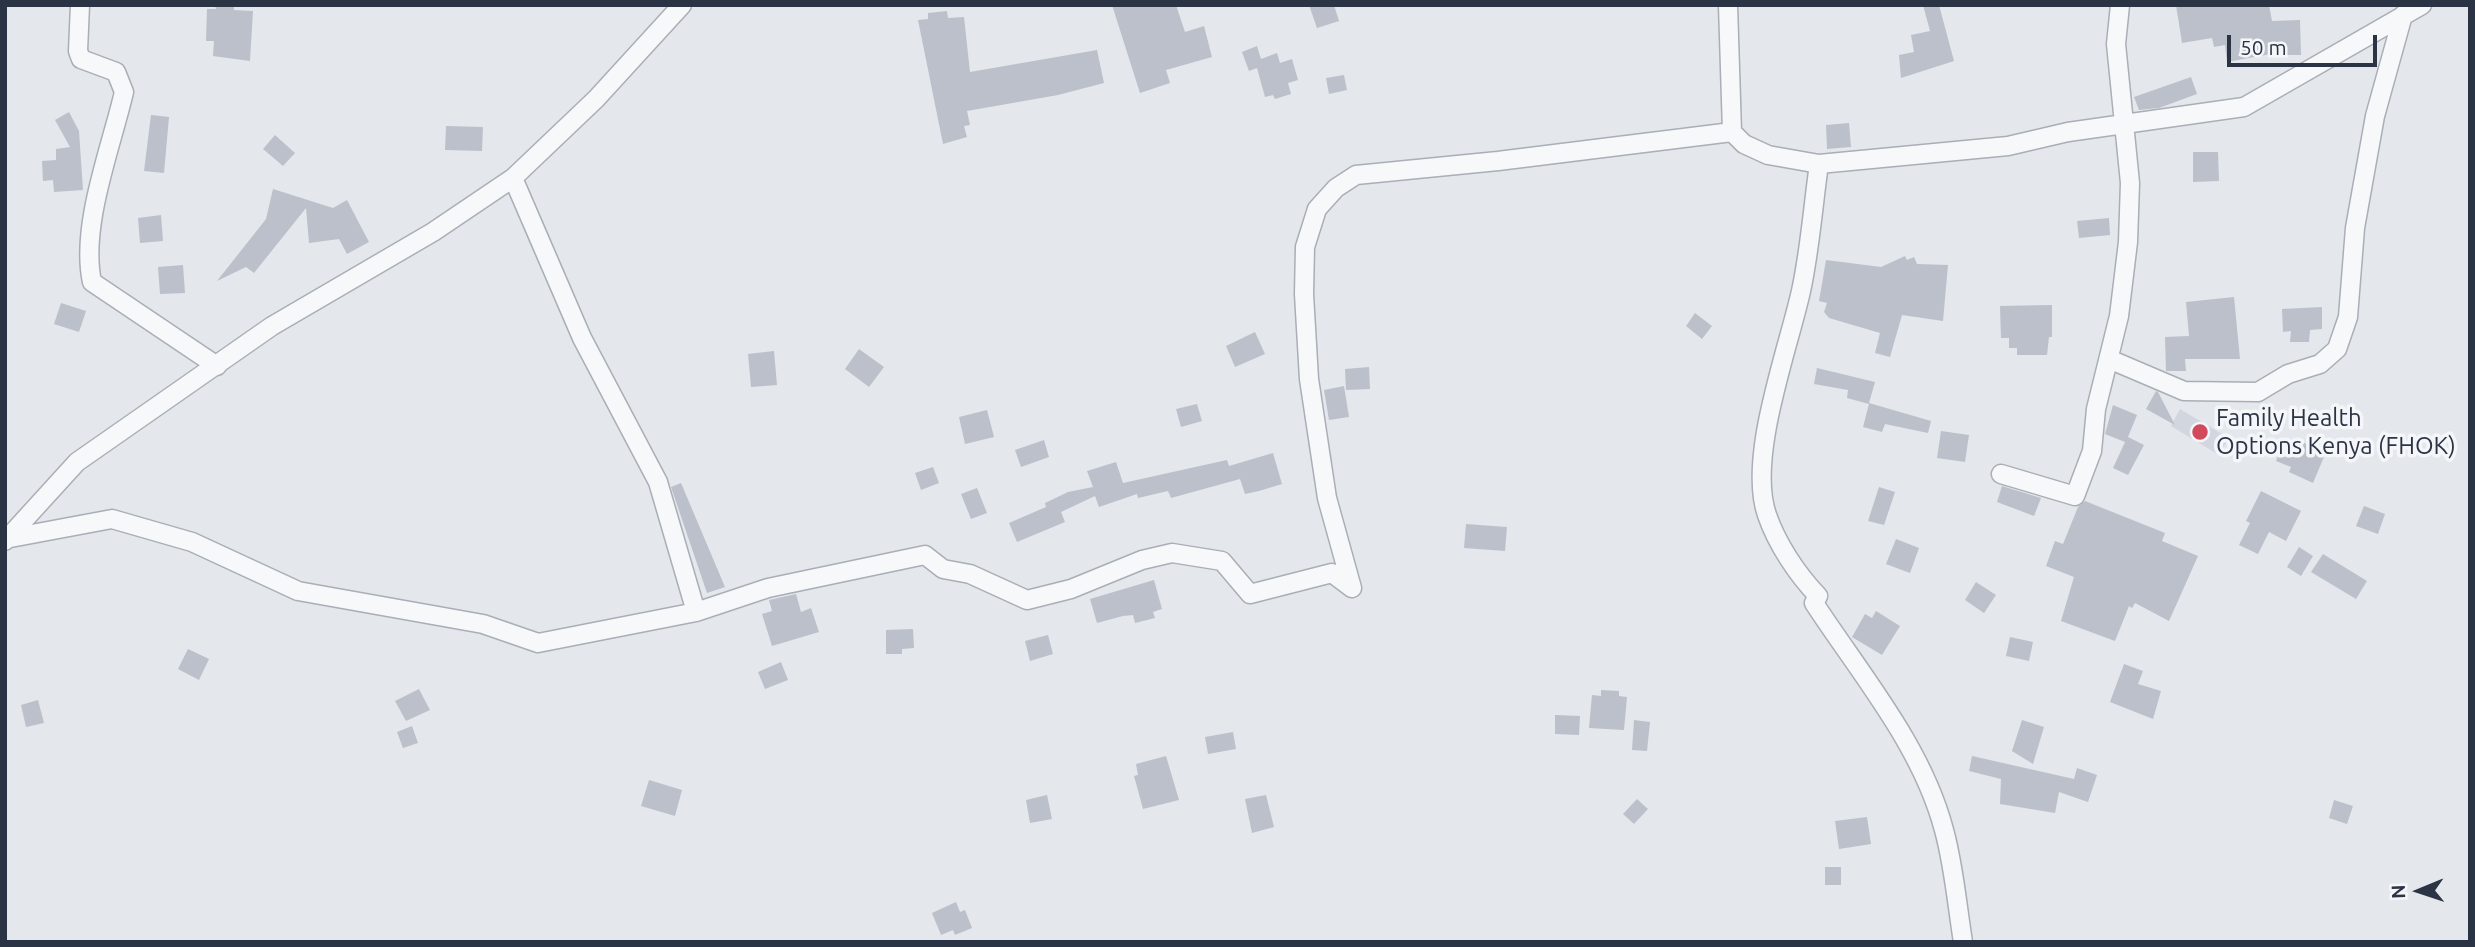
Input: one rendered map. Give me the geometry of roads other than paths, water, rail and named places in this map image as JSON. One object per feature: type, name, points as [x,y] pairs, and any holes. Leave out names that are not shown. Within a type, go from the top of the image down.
[{"type":"street","points":[[80,5],[78,51],[81,60],[116,72],[124,92],[92,229],[87,260],[92,282],[217,366]]},
{"type":"street","points":[[5,540],[77,462],[272,326],[433,232],[513,178],[596,99],[682,5]]},
{"type":"street","points":[[1728,5],[1732,132],[1744,144],[1768,155],[1819,164],[2008,146],[2124,124],[2244,107],[2422,5]]},
{"type":"street","points":[[2001,474],[2075,496],[2092,451],[2096,409],[2119,316],[2128,242],[2130,183],[2116,44],[2120,5]]},
{"type":"street","points":[[2109,359],[2184,391],[2258,392],[2288,374],[2320,364],[2337,349],[2348,317],[2355,228],[2375,116],[2403,15]]},
{"type":"street","points":[[5,540],[112,519],[192,542],[298,591],[483,624],[538,643],[695,612],[768,588],[925,555],[943,569],[970,574],[1027,600],[1071,589],[1142,560],[1172,553],[1223,561],[1250,594],[1332,573],[1352,589],[1327,498],[1309,379],[1304,294],[1305,247],[1317,209],[1336,188],[1356,175],[1511,160],[1732,132]]},
{"type":"street","points":[[1819,164],[1802,288],[1764,443],[1763,485],[1766,514],[1802,579],[1818,596],[1814,603],[1882,702],[1922,771],[1944,830],[1963,942]]},
{"type":"street","points":[[513,178],[582,338],[658,482],[695,612]]},
{"type":"place","name":"Family Health Options Kenya (FHOK)","points":[[2200,432]]}]
